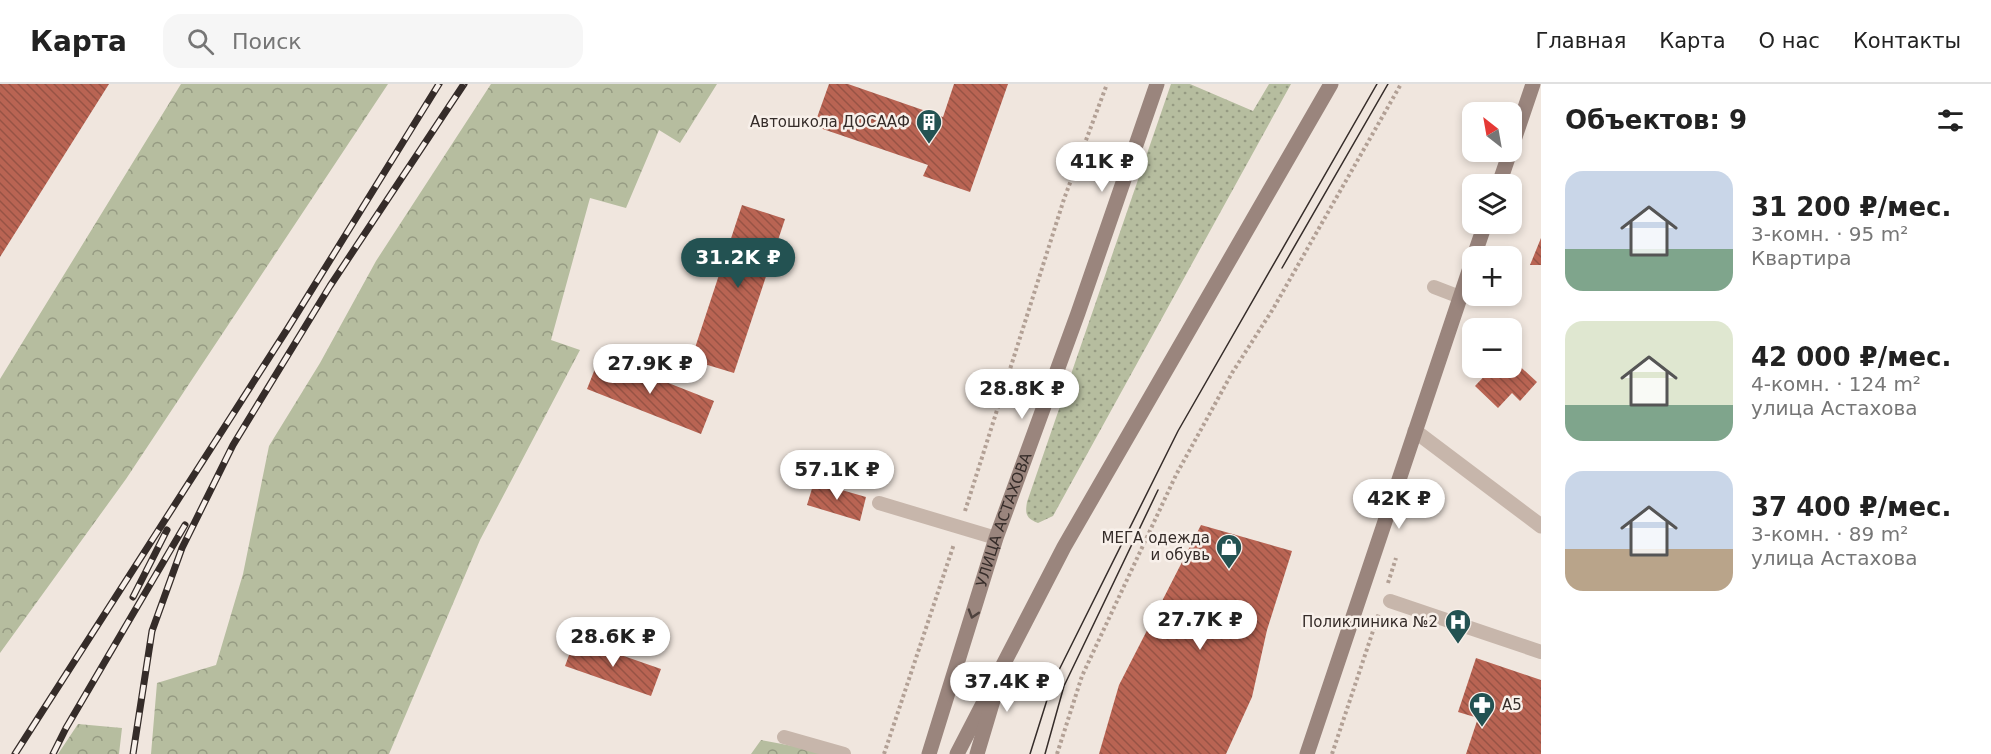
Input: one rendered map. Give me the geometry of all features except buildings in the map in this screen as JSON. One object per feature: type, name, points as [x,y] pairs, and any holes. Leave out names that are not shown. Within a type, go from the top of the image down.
[{"type":"main road","name":"УЛИЦА АСТАХОВА","points":[[929,754],[996,538],[1078,313],[1157,84]]},
{"type":"main road","points":[[957,754],[1064,547],[1331,84]]},
{"type":"main road","points":[[1522,116],[1533,84]]},
{"type":"main road","points":[[1308,754],[1462,291]]},
{"type":"main road","points":[[977,754],[1005,663]]},
{"type":"street","points":[[1415,431],[1541,526]]},
{"type":"lane","points":[[1434,287],[1460,297]]},
{"type":"lane","points":[[879,503],[996,538]]},
{"type":"lane","points":[[1390,601],[1447,616],[1541,652]]},
{"type":"lane","points":[[784,737],[844,754]]},
{"type":"path","points":[[884,754],[960,527],[1064,200],[1107,84]]},
{"type":"path","points":[[1057,754],[1082,676],[1176,475],[1232,373],[1273,309],[1401,84]]},
{"type":"green space","points":[[181,84],[388,84],[126,479],[0,653],[0,379]]},
{"type":"green space","points":[[491,84],[717,84],[680,143],[659,130],[626,208],[590,198],[551,340],[580,350],[480,540],[389,754],[151,754],[157,683],[216,665],[243,574],[269,446],[320,363],[376,261]]},
{"type":"green space","points":[[1171,84],[1190,84],[1253,111],[1269,84],[1291,84],[1053,516],[1038,523],[1027,515],[1027,502]]},
{"type":"green space","points":[[78,724],[122,728],[119,754],[58,754]]},
{"type":"green space","points":[[761,740],[825,752],[823,754],[751,754]]},
{"type":"tram line","points":[[1030,754],[1052,684],[1178,431],[1377,84]]},
{"type":"tram line","points":[[1282,268],[1388,84]]},
{"type":"tram line","points":[[1045,754],[1064,686],[1158,490]]},
{"type":"railway","points":[[15,754],[288,328],[439,84]]},
{"type":"railway","points":[[133,754],[152,631],[182,548],[233,445],[330,286],[464,84]]},
{"type":"railway","points":[[53,754],[185,525]]},
{"type":"railway","points":[[133,597],[167,530]]},
{"type":"place","name":"Автошкола ДОСААФ","points":[[929,145]]},
{"type":"place","name":"МЕГА одежда и обувь","points":[[1229,570]]},
{"type":"place","name":"Поликлиника №2","points":[[1458,645]]},
{"type":"place","name":"А5","points":[[1482,728]]}]
